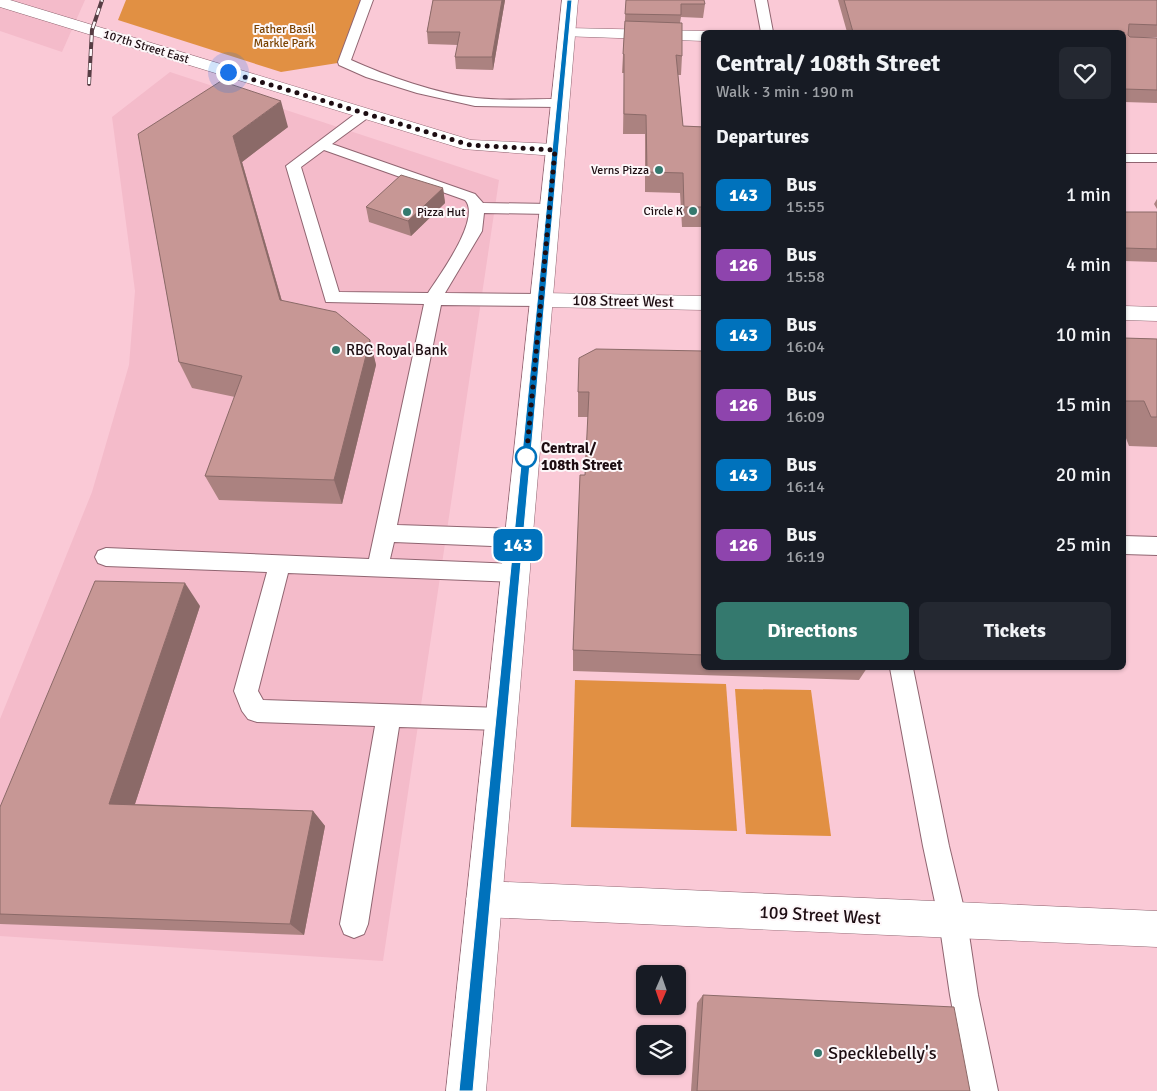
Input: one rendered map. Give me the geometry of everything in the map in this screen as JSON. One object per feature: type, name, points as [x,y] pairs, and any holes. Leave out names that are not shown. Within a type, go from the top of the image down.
[{"type":"street","points":[[466,1091],[570,0]]},
{"type":"street","name":"107th Street East","points":[[0,2],[470,145],[555,150]]},
{"type":"street","points":[[567,33],[701,36]]},
{"type":"street","name":"108 Street West","points":[[542,300],[701,303]]},
{"type":"street","points":[[1126,313],[1157,314]]},
{"type":"street","name":"109 Street West","points":[[484,899],[1157,929]]},
{"type":"lane","points":[[367,0],[344,62],[371,74],[422,90],[475,102],[560,104]]},
{"type":"lane","points":[[761,0],[767,30]]},
{"type":"lane","points":[[364,114],[293,166],[332,298],[542,300]]},
{"type":"lane","points":[[322,145],[470,197],[478,208],[474,231],[433,300],[378,568]]},
{"type":"lane","points":[[1126,158],[1157,158]]},
{"type":"lane","points":[[478,208],[550,209]]},
{"type":"lane","points":[[385,533],[518,538]]},
{"type":"lane","points":[[1126,545],[1157,546]]},
{"type":"lane","points":[[106,557],[514,573]]},
{"type":"lane","points":[[280,564],[246,691],[250,703],[257,711],[501,719]]},
{"type":"lane","points":[[901,670],[953,921],[964,996],[982,1091]]},
{"type":"lane","points":[[354,924],[389,715]]},
{"type":"shaded area","points":[[0,0],[85,0],[62,52],[0,31]]},
{"type":"shaded area","points":[[170,72],[499,180],[383,961],[0,936],[0,719],[92,492],[129,365],[135,291],[112,117]]},
{"type":"green space","name":"Father Basil Markle Park","points":[[126,0],[367,0],[344,62],[281,72],[118,20]]},
{"type":"green space","points":[[575,680],[726,684],[737,831],[571,827]]},
{"type":"green space","points":[[735,689],[811,690],[831,836],[746,834]]},
{"type":"building","points":[[433,0],[502,0],[492,57],[455,57],[460,32],[427,32]]},
{"type":"building","points":[[626,0],[704,0],[705,4],[681,4],[681,15],[625,14]]},
{"type":"building","points":[[844,0],[1157,0],[1157,25],[1129,24],[1128,35],[1130,37],[1157,38],[1157,90],[1126,89],[1126,30],[852,30]]},
{"type":"building","points":[[625,21],[682,23],[682,56],[676,55],[683,126],[701,127],[701,207],[684,207],[683,173],[647,172],[646,115],[624,114],[623,54]]},
{"type":"building","points":[[221,81],[281,101],[233,136],[280,300],[336,312],[370,340],[334,480],[205,476],[242,376],[179,362],[138,134]]},
{"type":"building","points":[[401,175],[443,188],[408,221],[366,207]]},
{"type":"building","points":[[1126,212],[1157,212],[1157,249],[1126,248]]},
{"type":"building","points":[[1126,338],[1157,339],[1157,417],[1151,417],[1144,401],[1126,401]]},
{"type":"building","points":[[596,349],[701,351],[701,655],[573,650],[580,475],[585,475],[589,392],[578,392],[579,358]]},
{"type":"building","points":[[95,581],[185,583],[109,804],[313,811],[290,924],[0,914],[0,807]]},
{"type":"building","name":"Specklebelly's","points":[[703,995],[954,1007],[970,1091],[697,1091]]},
{"type":"railway","points":[[89,84],[92,30],[102,0]]},
{"type":"bus line","name":"143","points":[[466,1091],[570,0]]},
{"type":"place","name":"Verns Pizza","points":[[659,170]]},
{"type":"place","name":"Circle K","points":[[693,211]]},
{"type":"place","name":"Pizza Hut","points":[[407,212]]},
{"type":"place","name":"RBC Royal Bank","points":[[336,350]]},
{"type":"place","name":"Central/ 108th Street","points":[[526,457]]},
{"type":"place","name":"Specklebelly's","points":[[818,1053]]},
{"type":"route","points":[[228,72],[470,145],[555,150],[526,460],[526,457]]}]
